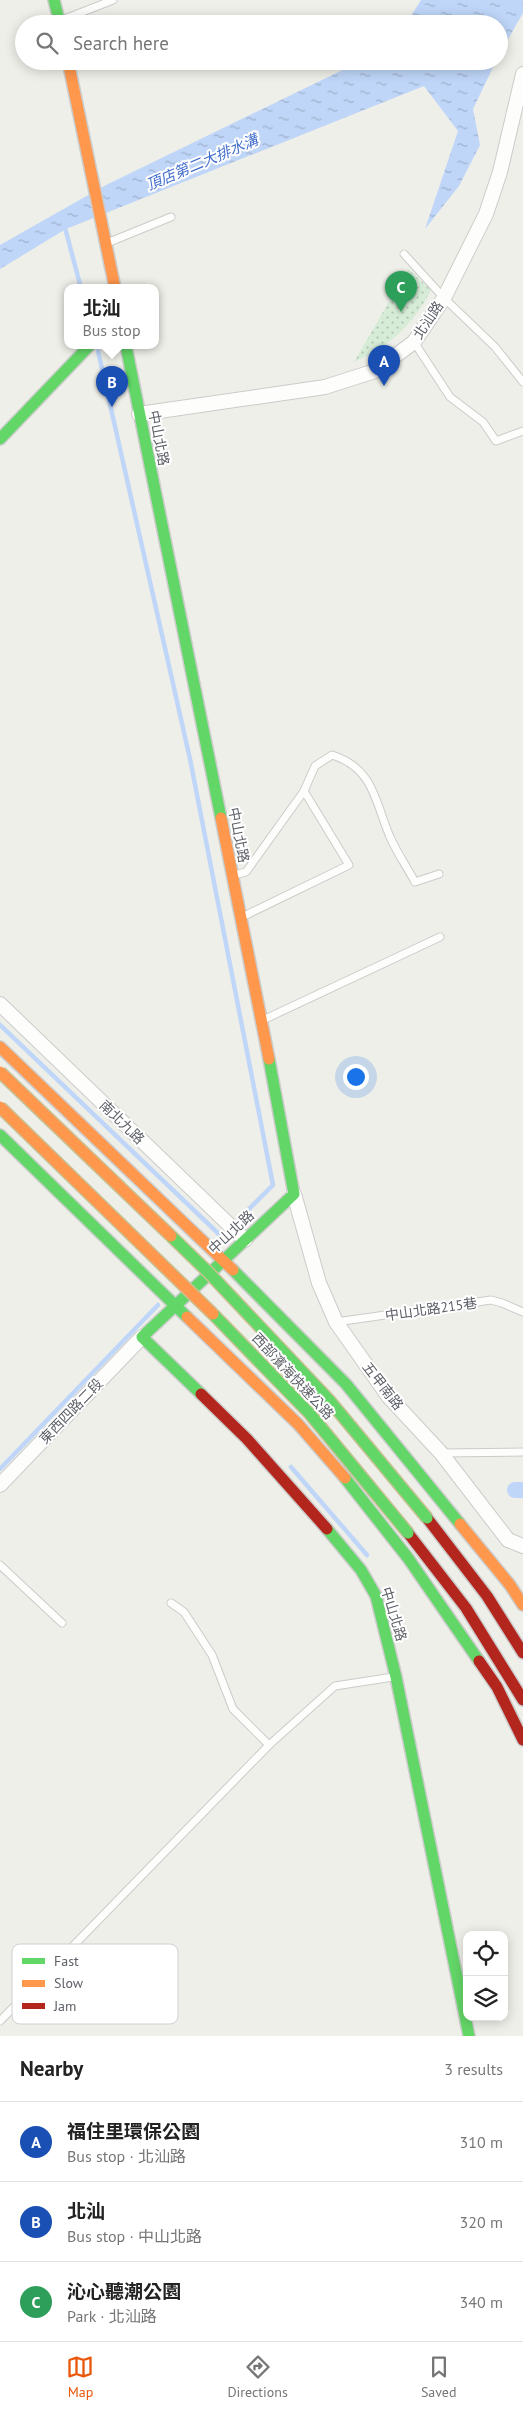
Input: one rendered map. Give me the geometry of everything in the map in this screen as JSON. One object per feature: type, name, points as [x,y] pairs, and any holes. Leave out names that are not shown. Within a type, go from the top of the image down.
[{"type":"main road","points":[[54,0],[57,15]]},
{"type":"main road","points":[[70,70],[114,284]]},
{"type":"main road","points":[[0,439],[86,349]]},
{"type":"main road","name":"中山北路","points":[[127,349],[262,1021],[294,1194],[142,1337],[248,1439],[308,1506],[361,1570],[376,1596],[396,1677],[469,2036]]},
{"type":"main road","points":[[0,1047],[223,1260],[346,1384],[510,1585],[523,1605]]},
{"type":"main road","name":"西部濱海快速公路","points":[[0,1072],[208,1273],[329,1400],[427,1518],[487,1596],[523,1653]]},
{"type":"main road","name":"西部濱海快速公路","points":[[0,1107],[189,1289],[310,1414],[408,1533],[466,1608],[523,1700]]},
{"type":"main road","points":[[0,1136],[176,1304],[298,1424],[353,1487],[408,1558],[497,1687],[523,1740]]},
{"type":"street","points":[[507,139],[523,74]]},
{"type":"street","name":"北汕路","points":[[139,414],[325,387],[375,372],[414,342],[444,298],[486,214],[500,172],[507,139],[523,117]]},
{"type":"street","name":"南北九路","points":[[0,1004],[245,1240]]},
{"type":"street","name":"五甲南路","points":[[294,1194],[319,1283],[336,1322],[388,1396],[441,1454],[508,1540],[523,1546]]},
{"type":"street","name":"東西四路二段","points":[[0,1485],[142,1337]]},
{"type":"lane","points":[[76,15],[113,0]]},
{"type":"lane","points":[[106,243],[171,217]]},
{"type":"lane","points":[[404,254],[444,298],[495,347],[523,382]]},
{"type":"lane","points":[[414,342],[450,397],[483,422],[496,441],[523,431]]},
{"type":"lane","points":[[232,876],[246,872],[304,791],[315,766],[332,755],[346,759],[366,777],[390,839],[415,882],[439,874]]},
{"type":"lane","points":[[241,918],[349,865],[304,791]]},
{"type":"lane","points":[[262,1021],[440,938]]},
{"type":"lane","name":"中山北路215巷","points":[[336,1322],[491,1300],[502,1302],[523,1312]]},
{"type":"lane","points":[[441,1454],[523,1452]]},
{"type":"lane","points":[[0,1565],[62,1623]]},
{"type":"lane","points":[[171,1603],[184,1612],[212,1655],[233,1708],[269,1745]]},
{"type":"lane","points":[[74,1944],[269,1745],[334,1686],[396,1677]]},
{"type":"lane","points":[[0,2020],[12,2008]]},
{"type":"green space","points":[[408,269],[431,290],[417,313],[399,333],[389,342],[354,362]]},
{"type":"water","points":[[421,0],[523,0],[523,13],[508,39],[508,15],[412,15]]},
{"type":"water","name":"頂店第二大排水溝","points":[[342,70],[492,70],[473,109],[480,145],[459,186],[425,229],[458,131],[424,86],[66,229],[0,269],[0,245],[106,185]]},
{"type":"waterway","points":[[64,224],[80,284]]},
{"type":"waterway","points":[[98,351],[190,759],[273,1185],[241,1217]]},
{"type":"waterway","points":[[0,1025],[222,1237]]},
{"type":"waterway","points":[[0,1469],[158,1305]]},
{"type":"waterway","points":[[291,1467],[367,1555]]},
{"type":"waterway","points":[[515,1490],[523,1490]]},
{"type":"traffic: fast","points":[[54,0],[58,15]]},
{"type":"traffic: fast","points":[[0,439],[86,349]]},
{"type":"traffic: fast","points":[[127,349],[221,818]]},
{"type":"traffic: fast","points":[[201,1394],[142,1337],[294,1194],[269,1059]]},
{"type":"traffic: fast","points":[[0,1135],[187,1317]]},
{"type":"traffic: fast","points":[[171,1236],[209,1273],[329,1400],[427,1518]]},
{"type":"traffic: fast","points":[[233,1270],[346,1384],[460,1524]]},
{"type":"traffic: fast","points":[[213,1314],[310,1414],[408,1533]]},
{"type":"traffic: fast","points":[[345,1478],[408,1558],[479,1661]]},
{"type":"traffic: fast","points":[[327,1529],[361,1570],[376,1596],[396,1677],[469,2036]]},
{"type":"traffic: slow","points":[[70,70],[114,284]]},
{"type":"traffic: slow","points":[[221,818],[269,1059]]},
{"type":"traffic: slow","points":[[0,1047],[233,1270]]},
{"type":"traffic: slow","points":[[0,1072],[171,1236]]},
{"type":"traffic: slow","points":[[0,1107],[213,1314]]},
{"type":"traffic: slow","points":[[187,1317],[298,1424],[345,1478]]},
{"type":"traffic: slow","points":[[460,1524],[510,1585],[523,1605]]},
{"type":"traffic: jam","points":[[201,1394],[247,1439],[327,1529]]},
{"type":"traffic: jam","points":[[427,1518],[487,1596],[523,1653]]},
{"type":"traffic: jam","points":[[408,1533],[466,1608],[523,1700]]},
{"type":"traffic: jam","points":[[479,1661],[497,1687],[523,1740]]},
{"type":"place","name":"沁心聽潮公園","points":[[401,312]]},
{"type":"place","name":"福住里環保公園","points":[[384,386]]},
{"type":"place","name":"北汕","points":[[112,407]]}]
